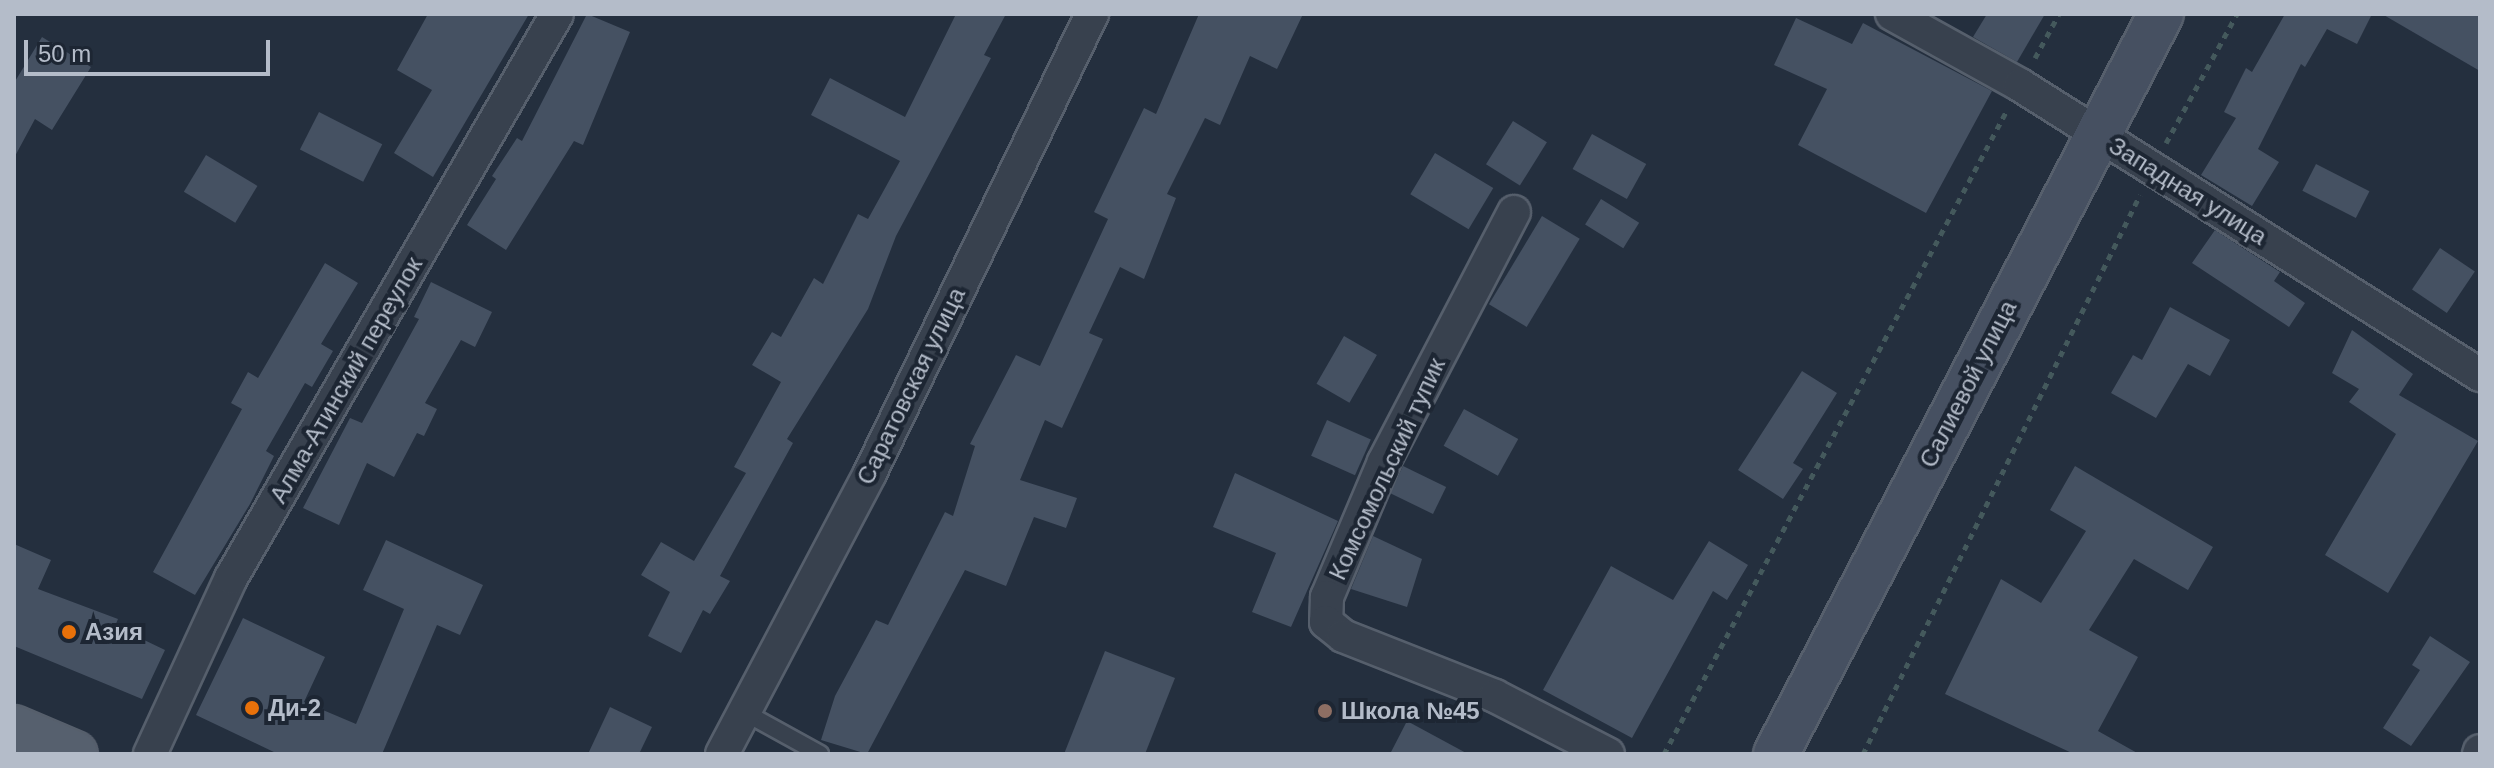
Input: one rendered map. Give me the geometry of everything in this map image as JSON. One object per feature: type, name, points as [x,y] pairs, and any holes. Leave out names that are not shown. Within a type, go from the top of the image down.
[{"type":"main road","name":"Салиевой улица","points":[[1776,754],[2161,14]]},
{"type":"main road","points":[[14,728],[75,754]]},
{"type":"street","name":"Алма-Атинский переулок","points":[[150,754],[231,578],[557,14]]},
{"type":"street","name":"Саратовская улица","points":[[722,754],[870,473],[1092,14]]},
{"type":"street","name":"Западная улица","points":[[1892,14],[2020,85],[2480,375]]},
{"type":"street","name":"Комсомольский тупик","points":[[1514,212],[1384,462],[1327,597],[1326,622],[1343,636],[1495,696],[1608,754]]},
{"type":"lane","points":[[744,712],[820,754]]},
{"type":"path","points":[[1664,754],[2059,14]]},
{"type":"path","points":[[1863,754],[2152,169],[2237,14]]},
{"type":"building","points":[[428,14],[529,14],[433,177],[394,153],[432,90],[397,70]]},
{"type":"building","points":[[587,14],[630,32],[583,145],[574,141],[506,250],[467,225],[496,179],[492,176],[517,138],[522,141]]},
{"type":"building","points":[[956,14],[1006,14],[984,55],[991,58],[896,236],[868,309],[787,439],[793,443],[720,576],[730,581],[710,614],[703,610],[681,653],[648,636],[670,592],[641,575],[661,542],[694,561],[746,473],[734,467],[781,382],[752,365],[772,332],[781,337],[814,278],[823,284],[858,214],[868,219],[900,161],[811,115],[830,78],[905,117]]},
{"type":"building","points":[[1199,14],[1303,14],[1277,69],[1250,56],[1220,125],[1205,118],[1167,194],[1176,198],[1144,279],[1120,267],[1089,333],[1103,339],[1062,428],[1045,420],[1020,480],[1077,498],[1066,528],[1034,517],[1006,586],[965,570],[867,754],[821,740],[835,696],[876,620],[888,625],[945,512],[953,516],[975,446],[970,444],[1016,355],[1040,366],[1108,219],[1094,212],[1144,108],[1156,114]]},
{"type":"building","points":[[1987,14],[2045,14],[2017,62],[1973,37]]},
{"type":"building","points":[[2285,14],[2372,14],[2357,44],[2327,29],[2305,67],[2301,64],[2258,149],[2279,162],[2252,206],[2201,175],[2236,118],[2224,112],[2246,68],[2252,72]]},
{"type":"building","points":[[2382,14],[2480,14],[2480,71]]},
{"type":"building","points":[[1796,18],[1852,44],[1863,23],[1992,91],[1926,213],[1798,145],[1827,89],[1774,65]]},
{"type":"building","points":[[42,37],[91,67],[52,130],[35,119],[14,158],[14,83]]},
{"type":"building","points":[[319,112],[382,144],[363,182],[300,149]]},
{"type":"building","points":[[1513,121],[1547,142],[1520,185],[1486,164]]},
{"type":"building","points":[[1592,134],[1646,164],[1627,199],[1573,169]]},
{"type":"building","points":[[1435,153],[1493,188],[1469,229],[1410,194]]},
{"type":"building","points":[[206,155],[257,186],[235,223],[184,192]]},
{"type":"building","points":[[2316,164],[2369,191],[2356,218],[2302,191]]},
{"type":"building","points":[[1601,199],[1639,223],[1623,248],[1585,224]]},
{"type":"building","points":[[1542,216],[1580,239],[1527,327],[1489,304]]},
{"type":"building","points":[[2215,230],[2280,272],[2274,281],[2305,303],[2289,327],[2192,263]]},
{"type":"building","points":[[2440,248],[2475,271],[2447,313],[2412,289]]},
{"type":"building","points":[[325,263],[358,283],[321,344],[333,351],[312,387],[305,383],[266,451],[274,456],[250,504],[195,595],[153,572],[242,409],[231,403],[248,372],[258,378]]},
{"type":"building","points":[[431,282],[492,312],[475,347],[461,340],[425,403],[437,409],[424,436],[417,433],[394,477],[367,463],[339,525],[303,508],[350,418],[362,423],[419,319],[414,317]]},
{"type":"building","points":[[2170,307],[2230,340],[2210,376],[2188,364],[2156,418],[2111,393],[2133,355],[2142,360]]},
{"type":"building","points":[[2352,330],[2413,374],[2399,395],[2478,441],[2388,593],[2325,555],[2396,434],[2349,402],[2359,389],[2332,373]]},
{"type":"building","points":[[1344,336],[1377,355],[1349,403],[1316,384]]},
{"type":"building","points":[[1802,371],[1837,393],[1793,463],[1803,469],[1783,499],[1738,470]]},
{"type":"building","points":[[1464,409],[1518,439],[1498,476],[1444,446]]},
{"type":"building","points":[[1327,420],[1371,440],[1355,475],[1311,456]]},
{"type":"building","points":[[1403,466],[1446,487],[1433,514],[1390,493]]},
{"type":"building","points":[[2075,466],[2213,547],[2188,590],[2134,559],[2089,630],[2138,657],[2098,731],[2139,754],[2074,754],[1945,694],[2001,579],[2041,603],[2086,531],[2050,510]]},
{"type":"building","points":[[1235,473],[1338,521],[1291,627],[1252,612],[1276,553],[1213,527]]},
{"type":"building","points":[[1373,536],[1422,559],[1407,607],[1351,589]]},
{"type":"building","points":[[386,540],[483,585],[460,635],[437,625],[382,754],[278,754],[196,715],[243,618],[325,657],[304,702],[356,724],[404,609],[363,590]]},
{"type":"building","points":[[1709,541],[1748,565],[1727,600],[1713,591],[1632,738],[1543,690],[1611,566],[1673,600]]},
{"type":"building","points":[[14,544],[51,560],[38,589],[118,619],[115,626],[165,650],[142,699],[14,646]]},
{"type":"building","points":[[2430,636],[2470,662],[2411,746],[2383,728],[2420,670],[2412,665]]},
{"type":"building","points":[[1105,651],[1175,678],[1145,754],[1064,754]]},
{"type":"building","points":[[610,707],[652,727],[639,754],[588,754]]},
{"type":"building","points":[[1407,721],[1468,754],[1390,754]]},
{"type":"place","name":"Азия","points":[[69,632]]},
{"type":"place","name":"Ди-2","points":[[252,708]]},
{"type":"place","name":"Школа №45","points":[[1325,711]]}]
